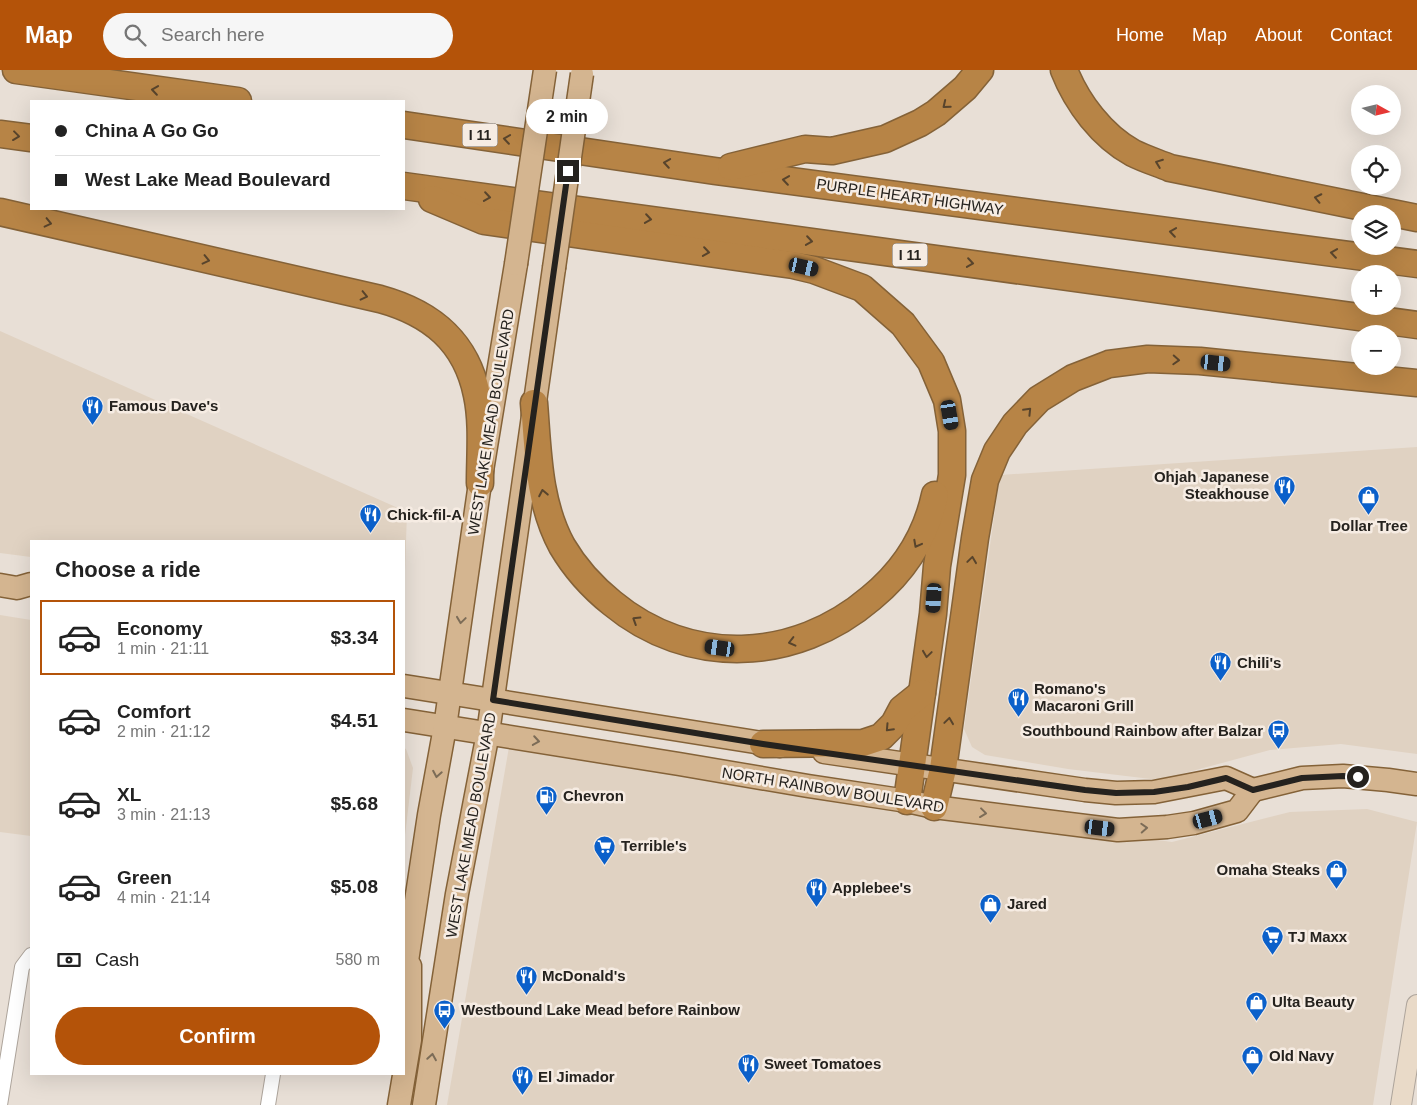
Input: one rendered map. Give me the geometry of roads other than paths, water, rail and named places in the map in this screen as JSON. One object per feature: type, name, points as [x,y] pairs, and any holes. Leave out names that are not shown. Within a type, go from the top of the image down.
[{"type":"highway","points":[[16,70],[231,100]]},
{"type":"highway","points":[[716,171],[805,149],[832,151],[852,148],[894,136],[936,113],[965,88],[980,70]]},
{"type":"highway","points":[[1064,70],[1070,86],[1086,110],[1107,135],[1134,154],[1170,168],[1417,218]]},
{"type":"highway","name":"PURPLE HEART HIGHWAY","points":[[405,125],[716,171],[1417,264]]},
{"type":"highway","points":[[0,134],[30,138]]},
{"type":"highway","points":[[405,186],[484,221],[793,265],[832,276],[862,288],[903,324],[931,362],[947,400],[952,431],[952,475],[937,566],[933,614],[907,801]]},
{"type":"highway","name":"I 11","points":[[405,186],[1417,324]]},
{"type":"highway","points":[[0,212],[380,299],[401,305],[420,314],[438,326],[451,340],[463,356],[472,378],[479,412],[480,483]]},
{"type":"highway","points":[[534,403],[541,482],[547,512],[563,548],[586,580],[616,606],[649,628],[688,642],[720,648],[760,649],[800,640],[817,633],[853,613],[868,601],[895,576],[909,558],[919,543],[933,506],[939,470],[940,449],[938,425],[926,380],[915,358],[901,337],[883,317],[832,276]]},
{"type":"highway","points":[[934,807],[942,769],[972,556],[985,480],[997,451],[1015,424],[1039,399],[1073,378],[1108,364],[1148,359],[1200,361],[1417,382]]},
{"type":"highway","points":[[763,744],[863,743],[880,737],[894,724],[902,709],[922,693]]},
{"type":"main road","name":"WEST LAKE MEAD BOULEVARD","points":[[405,974],[429,815],[445,726],[480,483],[516,264],[545,70]]},
{"type":"main road","name":"WEST LAKE MEAD BOULEVARD","points":[[424,1105],[458,894],[488,733],[582,72]]},
{"type":"main road","points":[[405,686],[763,744],[1116,793],[1154,792],[1188,787],[1226,778],[1253,790],[1302,778],[1343,776],[1417,784]]},
{"type":"main road","name":"NORTH RAINBOW BOULEVARD","points":[[405,720],[907,801],[934,807],[1118,830],[1167,827],[1194,823],[1237,811],[1253,790]]},
{"type":"main road","points":[[405,1072],[410,1040],[410,940]]},
{"type":"main road","points":[[384,1105],[389,1075]]},
{"type":"main road","points":[[400,1105],[405,1075]]},
{"type":"street","points":[[0,1105],[22,967],[30,955]]},
{"type":"street","points":[[1401,1105],[1417,1006]]},
{"type":"street","points":[[268,1105],[273,1075]]},
{"type":"place","name":"Famous Dave's","points":[[93,425]]},
{"type":"place","name":"Ohjah Japanese Steakhouse","points":[[1285,505]]},
{"type":"place","name":"Dollar Tree","points":[[1369,516]]},
{"type":"place","name":"Chick-fil-A","points":[[371,534]]},
{"type":"place","name":"Chili's","points":[[1221,682]]},
{"type":"place","name":"Romano's Macaroni Grill","points":[[1018,717]]},
{"type":"place","name":"Southbound Rainbow after Balzar","points":[[1279,750]]},
{"type":"place","name":"Chevron","points":[[547,815]]},
{"type":"place","name":"Terrible's","points":[[605,865]]},
{"type":"place","name":"Omaha Steaks","points":[[1336,889]]},
{"type":"place","name":"Applebee's","points":[[816,907]]},
{"type":"place","name":"Jared","points":[[991,923]]},
{"type":"place","name":"TJ Maxx","points":[[1272,956]]},
{"type":"place","name":"McDonald's","points":[[526,995]]},
{"type":"place","name":"Ulta Beauty","points":[[1256,1021]]},
{"type":"place","name":"Westbound Lake Mead before Rainbow","points":[[445,1029]]},
{"type":"place","name":"Old Navy","points":[[1253,1075]]},
{"type":"place","name":"Sweet Tomatoes","points":[[748,1083]]},
{"type":"place","name":"El Jimador","points":[[522,1096]]}]
